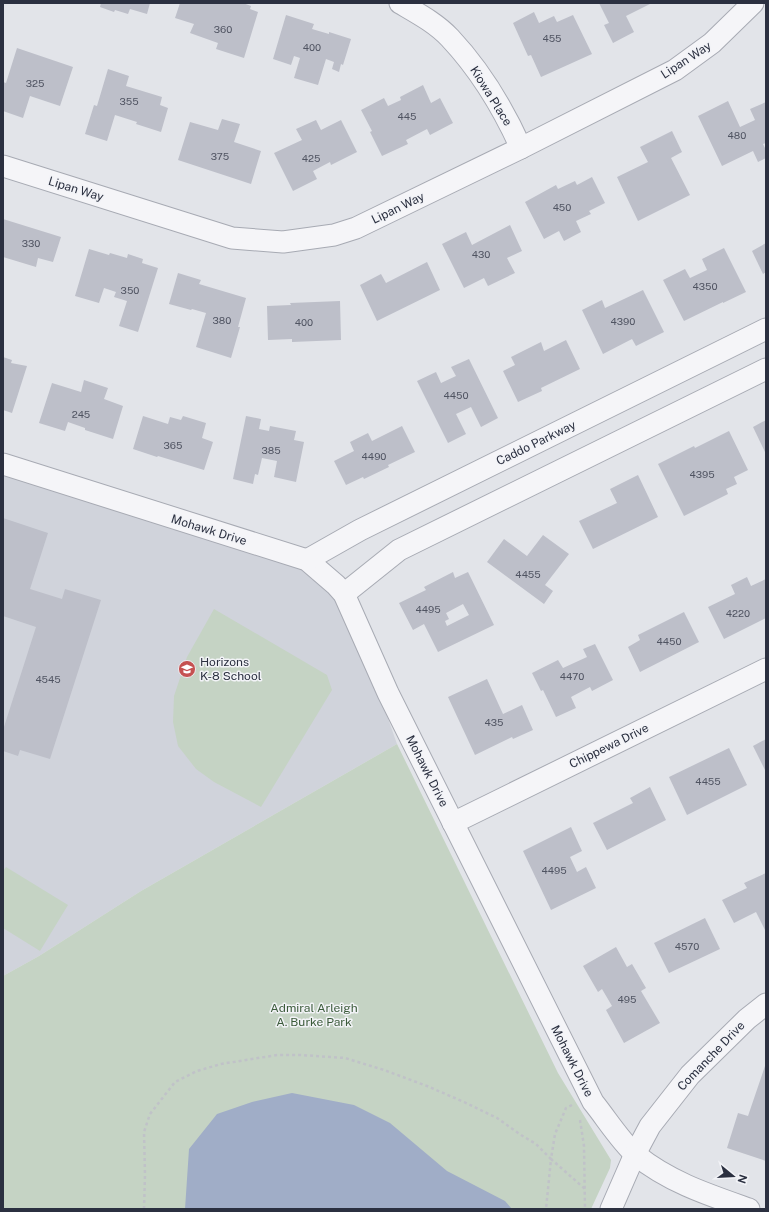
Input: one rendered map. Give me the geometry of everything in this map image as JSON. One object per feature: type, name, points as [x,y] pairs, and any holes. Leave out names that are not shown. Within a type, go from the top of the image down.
[{"type":"street","name":"Kiowa Place","points":[[400,3],[422,15],[449,37],[483,78],[510,124],[521,148]]},
{"type":"street","name":"Lipan Way","points":[[3,166],[232,238],[283,242],[334,235],[356,228],[521,148],[675,70],[712,43],[753,3]]},
{"type":"street","name":"Caddo Parkway","points":[[307,560],[360,530],[766,329]]},
{"type":"street","points":[[344,594],[399,550],[766,369]]},
{"type":"street","name":"Mohawk Drive","points":[[3,464],[307,560],[336,585],[344,594],[388,693],[593,1102],[636,1154],[664,1175],[702,1193],[749,1209]]},
{"type":"street","name":"Chippewa Drive","points":[[453,823],[766,670]]},
{"type":"street","name":"Comanche Drive","points":[[611,1209],[650,1126],[690,1075],[747,1019],[766,1004]]},
{"type":"path","points":[[144,1209],[144,1132],[150,1114],[175,1082],[197,1071],[221,1064],[277,1055],[345,1058],[384,1070],[464,1102],[497,1118],[521,1136],[536,1144],[585,1189]]},
{"type":"path","points":[[546,1209],[555,1134],[566,1108],[573,1104],[576,1110]]},
{"type":"path","points":[[578,1115],[584,1146],[585,1209]]},
{"type":"shaded area","name":"Horizons K-8 School","points":[[3,465],[307,560],[344,594],[397,744],[141,891],[39,956],[3,976]]},
{"type":"green space","points":[[214,609],[327,675],[332,690],[261,807],[214,782],[196,769],[178,746],[173,722],[174,696],[187,657]]},
{"type":"green space","name":"Admiral Arleigh A. Burke Park","points":[[397,744],[558,1073],[611,1160],[610,1168],[591,1209],[3,1209],[3,976],[39,956],[141,891]]},
{"type":"green space","points":[[6,867],[68,905],[40,951],[3,928],[3,871]]},
{"type":"water","points":[[292,1093],[354,1105],[390,1123],[447,1171],[505,1201],[512,1209],[185,1209],[189,1149],[217,1114],[252,1102]]},
{"type":"building","points":[[101,3],[150,3],[147,14],[130,9],[128,14],[115,10],[114,12],[100,7]]},
{"type":"building","points":[[180,3],[243,3],[251,6],[250,9],[258,12],[244,58],[216,49],[218,43],[190,33],[194,24],[175,18]]},
{"type":"building","points":[[599,3],[652,3],[626,16],[634,32],[613,43],[604,25],[609,23]]},
{"type":"building","points":[[534,12],[539,23],[554,16],[557,22],[573,15],[592,54],[541,77],[531,55],[528,56],[513,23]]},
{"type":"building","points":[[286,15],[314,24],[312,29],[329,34],[329,32],[351,39],[343,65],[341,64],[339,72],[332,69],[334,62],[326,59],[318,85],[294,78],[300,58],[294,56],[291,65],[273,59]]},
{"type":"building","points":[[17,48],[73,67],[60,106],[30,96],[23,118],[3,111],[3,82],[6,83]]},
{"type":"building","points":[[108,69],[129,76],[126,86],[162,97],[160,105],[168,108],[161,132],[115,115],[107,141],[85,134],[94,105],[97,106]]},
{"type":"building","points":[[423,85],[431,103],[440,98],[453,123],[430,135],[427,129],[406,140],[408,144],[382,156],[370,132],[372,131],[361,110],[384,98],[388,106],[401,100],[400,97]]},
{"type":"building","points":[[728,101],[740,127],[755,120],[750,109],[766,102],[766,143],[763,144],[766,150],[766,158],[758,162],[753,151],[722,166],[698,116]]},
{"type":"building","points":[[222,119],[240,124],[234,142],[261,151],[251,184],[178,160],[190,122],[218,130]]},
{"type":"building","points":[[316,120],[321,130],[341,120],[357,152],[331,165],[330,162],[313,171],[317,179],[293,191],[274,153],[302,140],[296,129]]},
{"type":"building","points":[[672,131],[682,152],[671,158],[690,195],[638,221],[617,177],[648,162],[640,147]]},
{"type":"building","points":[[592,177],[605,203],[589,211],[591,214],[576,221],[581,232],[564,241],[559,231],[544,239],[525,202],[556,185],[558,189],[575,181],[577,185]]},
{"type":"building","points":[[3,219],[61,237],[53,262],[38,258],[36,267],[3,257]]},
{"type":"building","points":[[510,225],[522,251],[507,258],[515,273],[488,286],[484,278],[464,288],[442,244],[466,232],[472,245]]},
{"type":"building","points":[[766,243],[766,272],[763,274],[752,251]]},
{"type":"building","points":[[724,248],[746,292],[684,321],[663,280],[685,269],[690,278],[707,270],[702,259]]},
{"type":"building","points":[[89,249],[109,255],[110,253],[127,258],[128,254],[143,259],[142,263],[158,268],[138,332],[119,326],[127,301],[114,297],[116,292],[104,288],[99,303],[75,296]]},
{"type":"building","points":[[427,262],[440,290],[377,321],[360,285],[381,274],[386,283]]},
{"type":"building","points":[[178,273],[201,280],[199,284],[246,298],[238,327],[240,327],[231,358],[196,347],[206,313],[169,304]]},
{"type":"building","points":[[643,290],[664,332],[636,346],[632,339],[603,354],[582,310],[602,300],[605,308]]},
{"type":"building","points":[[340,301],[341,340],[292,342],[292,339],[268,340],[267,306],[291,305],[290,303]]},
{"type":"building","points":[[566,340],[580,369],[541,388],[542,391],[518,402],[503,371],[515,365],[511,357],[541,342],[544,351]]},
{"type":"building","points":[[3,357],[12,360],[11,363],[27,366],[12,413],[3,410]]},
{"type":"building","points":[[469,359],[498,418],[481,427],[471,407],[456,414],[466,434],[448,443],[417,381],[436,372],[441,383],[456,376],[451,367]]},
{"type":"building","points":[[84,380],[108,388],[104,399],[123,406],[113,439],[85,430],[85,428],[68,422],[65,431],[39,423],[52,383],[81,392]]},
{"type":"building","points":[[143,416],[168,424],[170,417],[181,420],[183,416],[206,423],[202,438],[213,442],[204,470],[133,449]]},
{"type":"building","points":[[246,416],[261,419],[259,429],[269,431],[270,426],[296,431],[294,440],[304,442],[296,482],[274,477],[277,461],[262,458],[258,475],[255,474],[253,484],[233,479]]},
{"type":"building","points":[[766,420],[766,451],[765,452],[753,427]]},
{"type":"building","points":[[402,426],[415,452],[364,479],[363,477],[346,485],[334,461],[354,451],[350,442],[368,433],[372,441]]},
{"type":"building","points":[[729,431],[748,470],[734,477],[737,484],[726,489],[728,494],[684,516],[658,464]]},
{"type":"building","points":[[638,475],[658,517],[593,549],[579,521],[617,503],[610,489]]},
{"type":"building","points":[[3,518],[48,533],[30,589],[62,599],[65,589],[101,600],[50,759],[20,750],[18,756],[3,751],[3,730],[36,627],[3,616]]},
{"type":"building","points":[[543,535],[569,554],[545,585],[553,591],[544,604],[487,562],[504,539],[527,556]]},
{"type":"building","points":[[453,572],[455,578],[468,572],[494,625],[438,652],[424,624],[413,630],[399,603],[426,590],[424,587]],"holes":[[[463,604],[469,615],[447,626],[445,621],[449,619],[446,613]]]},
{"type":"building","points":[[747,577],[751,586],[766,579],[766,618],[724,639],[708,607],[735,594],[731,585]]},
{"type":"building","points":[[684,612],[699,642],[640,672],[628,647],[640,640],[638,635]]},
{"type":"building","points":[[595,644],[613,680],[592,691],[590,687],[571,697],[576,708],[556,717],[543,690],[541,691],[532,673],[558,660],[563,668],[587,657],[583,649]]},
{"type":"building","points":[[487,679],[503,714],[522,705],[533,730],[513,739],[512,737],[475,755],[448,697]]},
{"type":"building","points":[[766,739],[766,772],[753,746]]},
{"type":"building","points":[[729,748],[747,785],[687,815],[669,777]]},
{"type":"building","points":[[650,787],[666,820],[607,850],[593,823],[633,803],[630,798]]},
{"type":"building","points":[[571,827],[582,851],[570,857],[577,872],[586,867],[596,888],[551,910],[523,851]]},
{"type":"building","points":[[766,873],[766,932],[756,912],[734,923],[722,900],[747,888],[744,883]]},
{"type":"building","points":[[705,918],[720,949],[669,973],[654,943]]},
{"type":"building","points":[[616,947],[627,967],[632,964],[646,988],[641,991],[660,1023],[624,1043],[606,1010],[612,1006],[602,989],[598,992],[583,966]]},
{"type":"building","points":[[766,1063],[766,1161],[727,1148],[738,1113],[748,1116]]},
{"type":"place","name":"Horizons K-8 School","points":[[187,669]]}]
